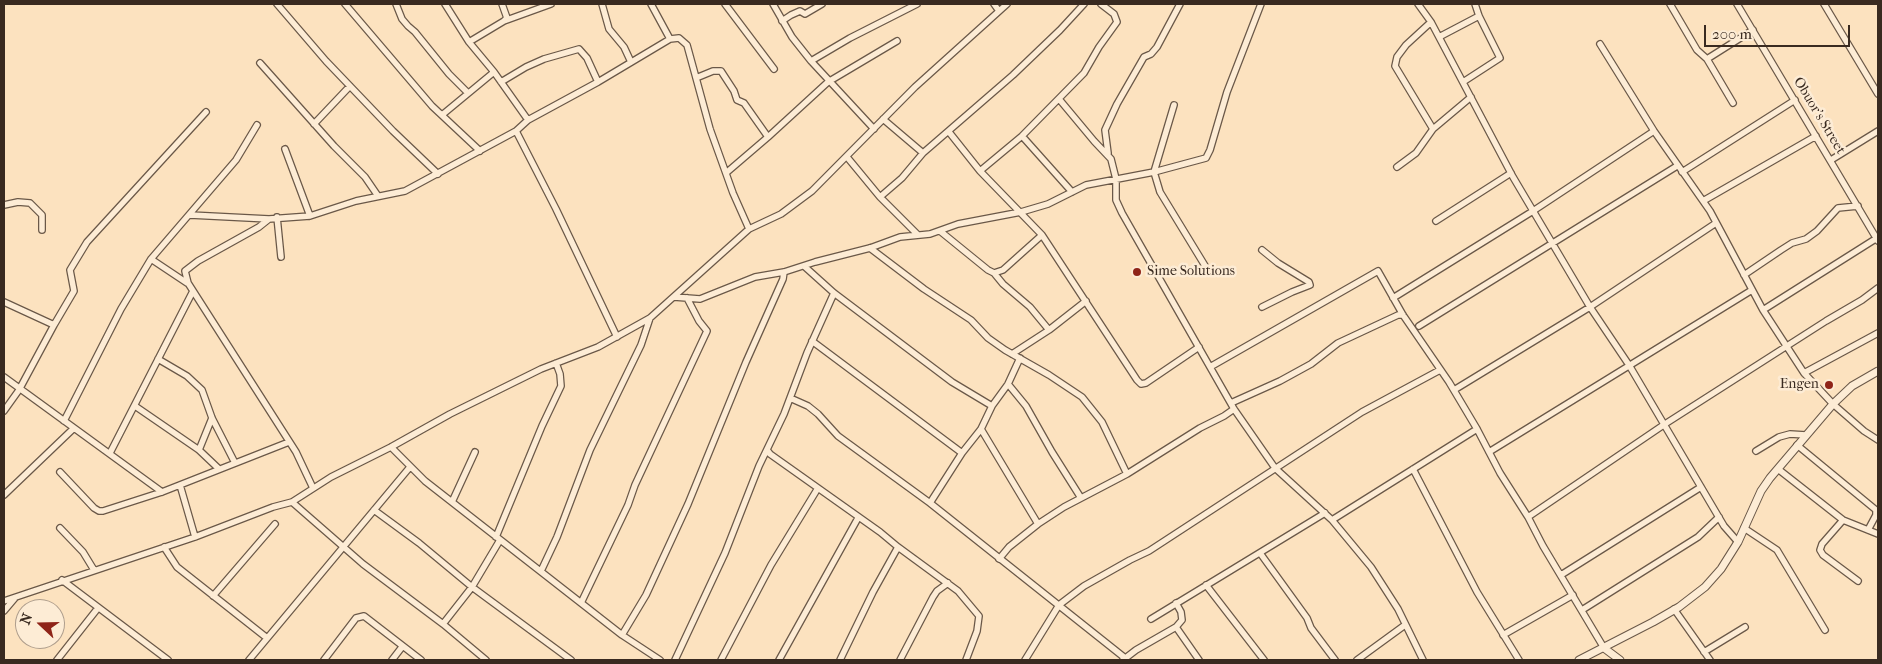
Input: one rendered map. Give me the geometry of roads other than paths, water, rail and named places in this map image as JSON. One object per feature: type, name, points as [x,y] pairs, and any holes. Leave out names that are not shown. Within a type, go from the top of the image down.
[{"type":"street","points":[[278,4],[350,86],[438,174]]},
{"type":"street","points":[[345,4],[432,106],[480,151]]},
{"type":"street","points":[[396,4],[408,26],[468,93]]},
{"type":"street","points":[[446,4],[469,42],[494,72],[528,120]]},
{"type":"street","points":[[502,4],[507,18],[504,21]]},
{"type":"street","points":[[469,42],[504,21],[552,4]]},
{"type":"street","points":[[602,4],[609,30],[624,47],[631,62]]},
{"type":"street","points":[[651,4],[670,38]]},
{"type":"street","points":[[725,4],[774,69]]},
{"type":"street","points":[[773,4],[811,61],[828,82],[874,129]]},
{"type":"street","points":[[782,20],[800,12],[805,14],[822,4]]},
{"type":"street","points":[[811,61],[850,38],[917,4]]},
{"type":"street","points":[[994,4],[999,11]]},
{"type":"street","points":[[4,601],[194,537],[273,506],[292,502],[347,468],[450,414],[556,363],[584,353],[650,318],[749,229],[781,214],[799,202],[847,157],[933,70],[1007,4]]},
{"type":"street","points":[[880,197],[902,178],[923,154],[1060,30],[1084,4]]},
{"type":"street","points":[[980,171],[1022,136],[1084,72],[1117,22],[1114,14],[1101,4]]},
{"type":"street","points":[[1108,153],[1105,130],[1117,104],[1144,57],[1151,54],[1157,47],[1180,4]]},
{"type":"street","points":[[674,297],[700,299],[755,277],[784,272],[870,248],[900,236],[930,234],[958,224],[1021,212],[1048,204],[1086,185],[1154,172],[1206,158],[1227,92],[1261,4]]},
{"type":"street","points":[[1418,4],[1431,22],[1511,173],[1590,307],[1629,365],[1719,517],[1738,542]]},
{"type":"street","points":[[1463,82],[1500,58],[1475,4]]},
{"type":"street","points":[[1670,4],[1697,50],[1707,60],[1733,102]]},
{"type":"street","name":"Obuor’s Street","points":[[1737,4],[1832,160],[1878,240]]},
{"type":"street","points":[[1824,4],[1878,94]]},
{"type":"street","points":[[1438,38],[1479,16]]},
{"type":"street","points":[[1431,22],[1406,46],[1397,57],[1395,66],[1433,130]]},
{"type":"street","points":[[1707,60],[1753,30]]},
{"type":"street","points":[[190,215],[269,219],[310,216],[356,201],[406,191],[516,131],[528,120],[598,82],[670,38],[679,38],[688,46],[710,129],[749,229]]},
{"type":"street","points":[[726,173],[828,82],[897,40]]},
{"type":"street","points":[[1600,44],[1654,132],[1703,201],[1763,310],[1804,374],[1833,404],[1864,431],[1878,440]]},
{"type":"street","points":[[500,82],[526,67],[579,49],[587,58],[598,82]]},
{"type":"street","points":[[260,63],[314,124],[365,177],[378,196]]},
{"type":"street","points":[[696,78],[713,71],[720,71],[734,91],[737,100],[744,103],[768,137]]},
{"type":"street","points":[[442,115],[494,72]]},
{"type":"street","points":[[314,124],[350,86]]},
{"type":"street","points":[[1397,167],[1416,153],[1433,130],[1471,97]]},
{"type":"street","points":[[1059,99],[1094,141],[1111,158],[1116,179],[1116,200],[1233,406],[1275,468],[1332,520],[1371,567],[1398,609],[1423,660]]},
{"type":"street","points":[[1682,172],[1795,100]]},
{"type":"street","points":[[1174,105],[1154,172],[1160,192],[1206,269]]},
{"type":"street","points":[[4,411],[19,390],[74,291],[70,270],[87,242],[146,176],[193,129],[206,112]]},
{"type":"street","points":[[884,119],[923,154]]},
{"type":"street","points":[[64,420],[134,286],[151,259],[242,153],[257,125]]},
{"type":"street","points":[[516,131],[556,209],[617,337]]},
{"type":"street","points":[[1832,160],[1878,131]]},
{"type":"street","points":[[949,132],[980,171],[1042,235],[1141,384],[1146,383],[1199,347]]},
{"type":"street","points":[[1393,298],[1533,211],[1654,132]]},
{"type":"street","points":[[1022,136],[1072,192]]},
{"type":"street","points":[[1703,201],[1816,136]]},
{"type":"street","points":[[285,149],[310,216]]},
{"type":"street","points":[[847,157],[880,197],[917,234]]},
{"type":"street","points":[[1419,326],[1677,166]]},
{"type":"street","points":[[1436,221],[1511,173]]},
{"type":"street","points":[[4,205],[18,202],[30,203],[42,215],[42,230]]},
{"type":"street","points":[[1744,275],[1792,243],[1806,239],[1817,231],[1838,208],[1858,206]]},
{"type":"street","points":[[277,217],[281,257]]},
{"type":"street","points":[[269,219],[187,268],[185,277],[302,462],[313,488]]},
{"type":"street","points":[[1454,390],[1590,307],[1716,224]]},
{"type":"street","points":[[940,231],[994,273],[1003,284],[1030,307],[1049,330]]},
{"type":"street","points":[[994,273],[1003,270],[1042,235]]},
{"type":"street","points":[[1763,310],[1878,240]]},
{"type":"street","points":[[870,248],[924,289],[971,320],[988,338],[1082,397],[1102,422],[1127,474]]},
{"type":"street","points":[[1262,250],[1309,282],[1310,285],[1262,307]]},
{"type":"street","points":[[151,259],[188,283]]},
{"type":"street","points":[[804,266],[834,293],[952,382],[992,406]]},
{"type":"street","points":[[1210,366],[1378,271],[1402,315],[1454,390],[1500,473],[1528,517],[1604,648],[1620,660]]},
{"type":"street","points":[[622,635],[646,595],[688,504],[746,362],[783,279],[784,272]]},
{"type":"street","points":[[1528,517],[1665,424],[1787,347],[1826,320],[1862,300],[1878,288]]},
{"type":"street","points":[[1490,452],[1752,290]]},
{"type":"street","points":[[110,453],[194,291]]},
{"type":"street","points":[[676,660],[725,553],[759,466],[834,293]]},
{"type":"street","points":[[580,603],[628,505],[707,331],[687,298]]},
{"type":"street","points":[[1012,354],[1049,330],[1086,301]]},
{"type":"street","points":[[4,302],[54,326]]},
{"type":"street","points":[[999,559],[1008,547],[1038,524],[1081,498],[1127,474],[1200,428],[1224,416],[1233,406],[1311,364],[1338,343],[1398,315],[1402,315]]},
{"type":"street","points":[[541,571],[557,537],[590,450],[641,345],[650,318]]},
{"type":"street","points":[[1804,374],[1878,333]]},
{"type":"street","points":[[812,341],[962,453]]},
{"type":"street","points":[[930,503],[962,453],[981,430],[992,406],[1008,384],[1020,358]]},
{"type":"street","points":[[158,359],[187,376],[202,390],[212,418],[235,463]]},
{"type":"street","points":[[443,624],[472,587],[498,538],[542,426],[561,386],[560,374],[556,363]]},
{"type":"street","points":[[1025,660],[1059,605],[1084,586],[1149,551],[1362,412],[1440,370]]},
{"type":"street","points":[[1579,660],[1674,610],[1706,587],[1721,569],[1738,542],[1761,492],[1797,445],[1833,404],[1852,386],[1878,371]]},
{"type":"street","points":[[4,377],[19,390],[64,420],[162,492]]},
{"type":"street","points":[[1008,384],[1026,406],[1081,498]]},
{"type":"street","points":[[790,398],[808,406],[838,436],[930,503],[1124,659],[1176,627],[1182,620],[1181,612],[1176,603]]},
{"type":"street","points":[[135,406],[199,450],[219,469]]},
{"type":"street","points":[[199,450],[212,418]]},
{"type":"street","points":[[4,496],[74,428]]},
{"type":"street","points":[[1332,520],[1477,429]]},
{"type":"street","points":[[981,430],[1038,524]]},
{"type":"street","points":[[1756,451],[1779,437],[1790,434],[1806,435]]},
{"type":"street","points":[[60,472],[99,511],[162,492],[289,442]]},
{"type":"street","points":[[1797,445],[1876,510],[1876,516],[1868,530]]},
{"type":"street","points":[[390,447],[424,481],[622,635],[660,660]]},
{"type":"street","points":[[767,450],[958,591],[979,616],[977,631],[966,660]]},
{"type":"street","points":[[452,502],[475,452]]},
{"type":"street","points":[[249,660],[410,467]]},
{"type":"street","points":[[1413,469],[1477,592],[1519,660]]},
{"type":"street","points":[[1778,469],[1843,520],[1878,534]]},
{"type":"street","points":[[180,485],[194,537]]},
{"type":"street","points":[[1561,575],[1701,487]]},
{"type":"street","points":[[721,660],[771,565],[818,488]]},
{"type":"street","points":[[292,502],[363,564],[443,624],[486,660]]},
{"type":"street","points":[[374,510],[419,543],[472,587],[571,660]]},
{"type":"street","points":[[1151,619],[1325,513]]},
{"type":"street","points":[[1582,610],[1698,537],[1719,517]]},
{"type":"street","points":[[780,660],[858,518]]},
{"type":"street","points":[[1843,520],[1822,544],[1820,550],[1823,555],[1858,581]]},
{"type":"street","points":[[213,596],[275,524]]},
{"type":"street","points":[[60,528],[83,552],[94,570]]},
{"type":"street","points":[[1744,528],[1777,550],[1825,630]]},
{"type":"street","points":[[164,547],[177,567],[267,638]]},
{"type":"street","points":[[840,660],[898,548]]},
{"type":"street","points":[[1260,553],[1307,618],[1334,660]]},
{"type":"street","points":[[62,580],[168,660]]},
{"type":"street","points":[[900,660],[933,597],[937,591],[948,583]]},
{"type":"street","points":[[1206,585],[1264,660]]},
{"type":"street","points":[[1503,635],[1573,595]]},
{"type":"street","points":[[4,612],[16,597]]},
{"type":"street","points":[[57,660],[98,608]]},
{"type":"street","points":[[1674,610],[1710,660]]},
{"type":"street","points":[[324,660],[356,618],[364,616],[421,660]]},
{"type":"street","points":[[1357,660],[1405,625]]},
{"type":"street","points":[[1176,627],[1200,660]]},
{"type":"street","points":[[1704,652],[1745,627]]},
{"type":"street","points":[[392,660],[402,647]]},
{"type":"street","points":[[154,660],[159,654]]},
{"type":"place","name":"Sime Solutions","points":[[1137,272]]},
{"type":"place","name":"Engen","points":[[1829,385]]}]
